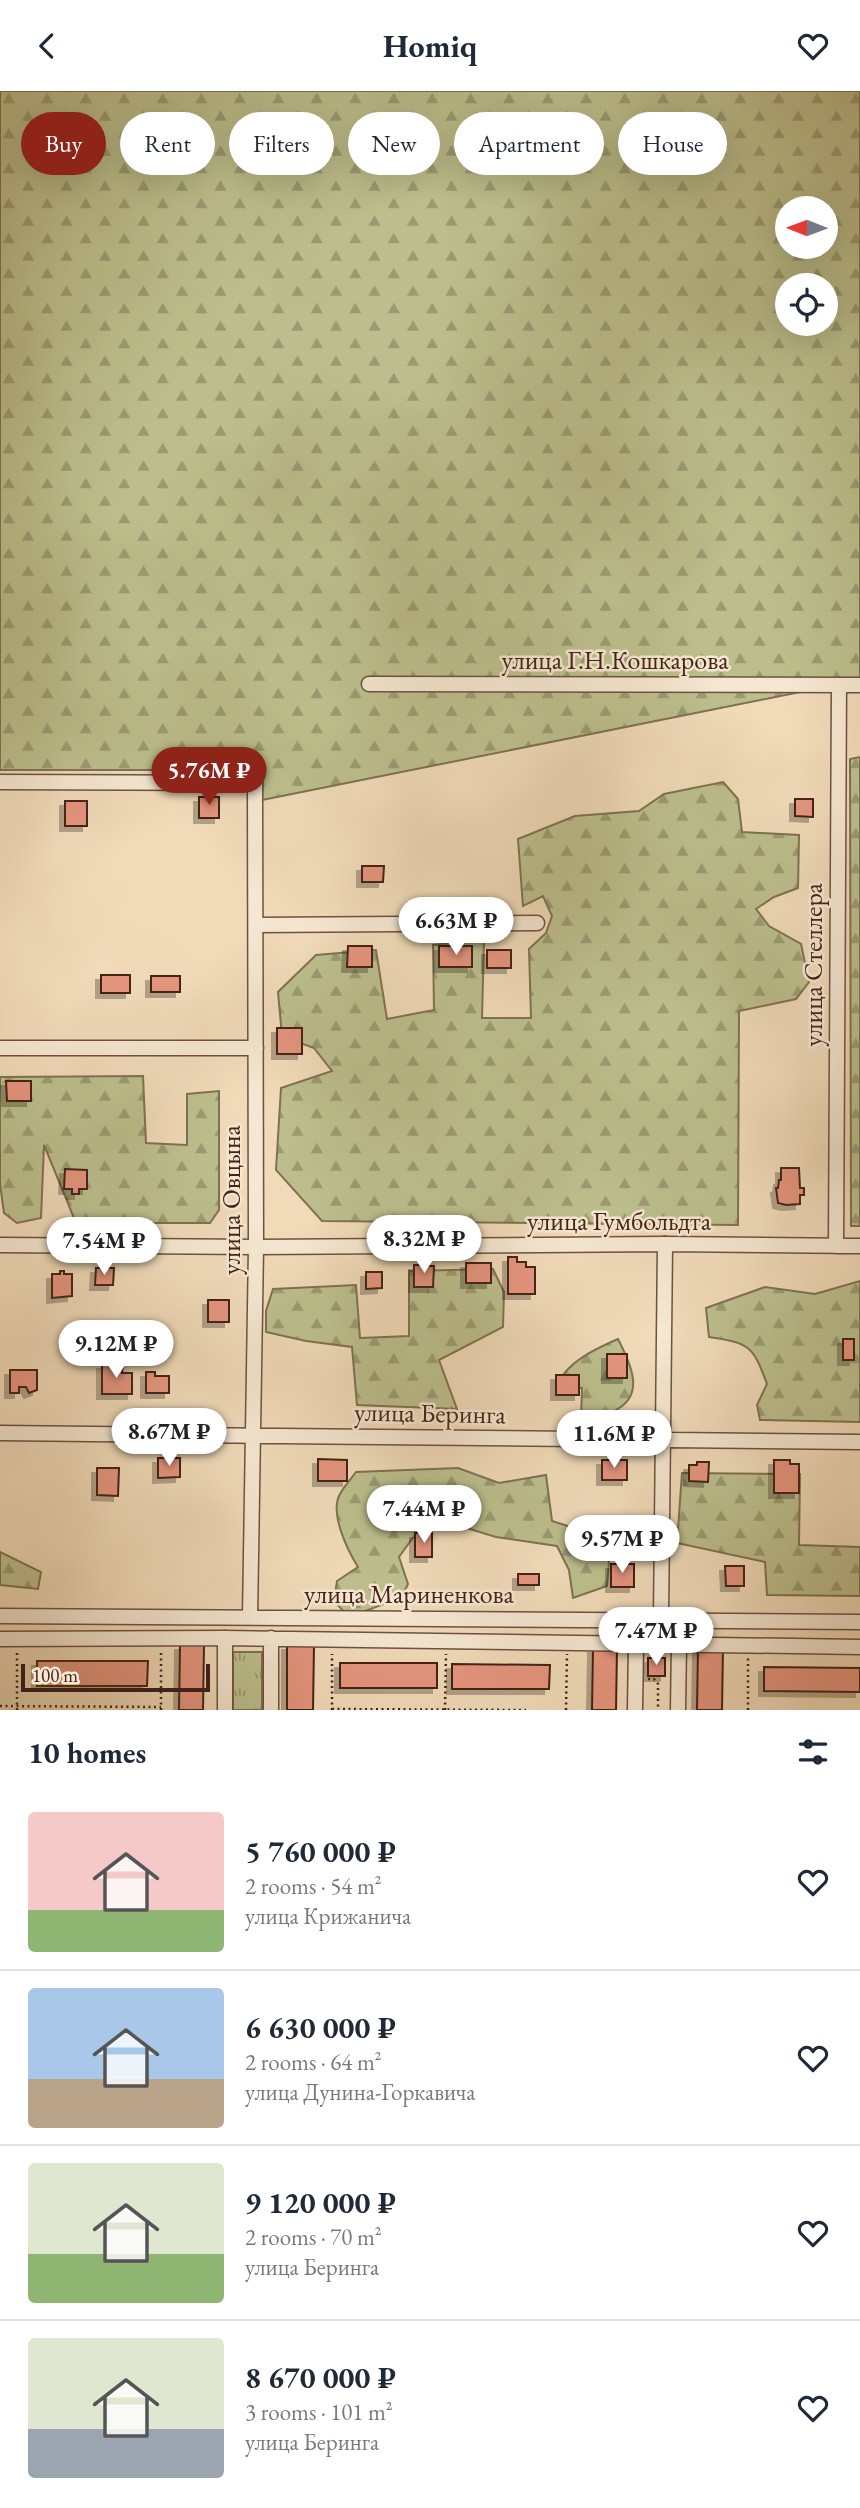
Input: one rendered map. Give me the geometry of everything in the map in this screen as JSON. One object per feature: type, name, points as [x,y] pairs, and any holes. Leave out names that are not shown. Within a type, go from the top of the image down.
[{"type":"street","name":"улица Г.Н.Кошкарова","points":[[369,684],[860,685]]},
{"type":"street","name":"улица Стеллера","points":[[836,1246],[839,685]]},
{"type":"street","name":"улица Овцына","points":[[0,782],[255,783],[256,1247],[250,1617]]},
{"type":"street","points":[[256,925],[537,923]]},
{"type":"street","points":[[0,1048],[256,1048]]},
{"type":"street","points":[[661,1620],[665,1244]]},
{"type":"street","name":"улица Гумбольдта","points":[[0,1245],[860,1246]]},
{"type":"street","name":"улица Беринга","points":[[0,1433],[860,1443]]},
{"type":"street","name":"улица Мариненкова","points":[[0,1616],[860,1622]]},
{"type":"street","points":[[225,1638],[225,1710]]},
{"type":"street","points":[[271,1638],[271,1710]]},
{"type":"street","points":[[0,1639],[271,1638],[860,1647]]},
{"type":"street","points":[[635,1710],[636,1644]]},
{"type":"street","points":[[678,1710],[679,1644]]},
{"type":"path","points":[[0,1706],[161,1709],[161,1638]]},
{"type":"path","points":[[17,1639],[17,1708]]},
{"type":"path","points":[[332,1639],[332,1709],[526,1710]]},
{"type":"path","points":[[445,1710],[446,1641]]},
{"type":"path","points":[[566,1710],[567,1643]]},
{"type":"path","points":[[748,1646],[748,1710]]},
{"type":"path","points":[[635,1667],[646,1667],[647,1678],[657,1681],[658,1710]]},
{"type":"green space","points":[[0,91],[860,91],[860,680],[262,800],[263,770],[0,770]]},
{"type":"green space","points":[[860,757],[860,1226],[851,1226],[850,759]]},
{"type":"green space","points":[[723,782],[738,799],[742,832],[799,835],[798,888],[774,897],[756,909],[769,926],[801,944],[809,982],[796,999],[739,1011],[738,1225],[322,1221],[276,1170],[281,1088],[332,1071],[314,1048],[282,1036],[278,992],[316,955],[376,950],[387,1019],[434,1010],[433,945],[484,940],[482,1018],[531,1018],[529,949],[546,933],[552,916],[543,896],[523,906],[518,839],[575,816],[639,811],[664,794]]},
{"type":"green space","points":[[143,1076],[146,1143],[187,1145],[187,1094],[219,1091],[219,1210],[210,1223],[76,1223],[44,1145],[41,1218],[17,1223],[4,1213],[0,1184],[0,1077]]},
{"type":"green space","points":[[493,1269],[504,1292],[503,1327],[439,1360],[457,1409],[357,1405],[352,1347],[266,1332],[266,1311],[273,1289],[356,1285],[360,1338],[409,1336],[409,1271]]},
{"type":"green space","points":[[860,1281],[860,1422],[760,1420],[757,1405],[767,1384],[758,1361],[742,1344],[709,1337],[706,1308],[765,1287],[815,1294]]},
{"type":"green space","points":[[618,1339],[631,1370],[633,1389],[630,1398],[612,1412],[612,1422],[581,1418],[582,1388],[557,1385],[575,1363]]},
{"type":"green space","points":[[458,1468],[499,1483],[546,1475],[552,1521],[590,1533],[609,1562],[607,1586],[573,1598],[569,1570],[557,1546],[496,1537],[440,1520],[417,1532],[399,1557],[408,1584],[402,1597],[363,1612],[345,1613],[334,1601],[337,1581],[358,1567],[338,1521],[337,1502],[356,1472]]},
{"type":"green space","points":[[682,1473],[800,1474],[799,1545],[860,1547],[860,1596],[767,1595],[765,1562],[677,1543]]},
{"type":"green space","points":[[0,1552],[41,1572],[38,1589],[0,1585]]},
{"type":"green space","points":[[233,1652],[262,1652],[262,1710],[233,1710]]},
{"type":"building","points":[[199,797],[219,797],[219,818],[199,818]]},
{"type":"building","points":[[795,799],[813,799],[813,817],[795,816]]},
{"type":"building","points":[[65,801],[87,801],[87,826],[65,826]]},
{"type":"building","points":[[362,866],[384,866],[383,882],[362,882]]},
{"type":"building","points":[[348,946],[372,946],[372,967],[347,967]]},
{"type":"building","points":[[439,946],[472,946],[472,967],[439,967]]},
{"type":"building","points":[[487,950],[511,950],[511,968],[487,968]]},
{"type":"building","points":[[101,975],[130,975],[130,993],[101,993]]},
{"type":"building","points":[[151,976],[180,976],[180,992],[151,992]]},
{"type":"building","points":[[277,1028],[302,1028],[302,1054],[277,1054]]},
{"type":"building","points":[[6,1081],[31,1081],[31,1101],[7,1101]]},
{"type":"building","points":[[781,1168],[799,1168],[800,1188],[804,1188],[804,1195],[800,1195],[800,1204],[778,1203],[776,1188],[781,1180]]},
{"type":"building","points":[[65,1169],[87,1170],[87,1189],[79,1189],[79,1194],[72,1194],[72,1189],[64,1189]]},
{"type":"building","points":[[508,1257],[517,1257],[517,1262],[526,1262],[526,1267],[535,1267],[535,1294],[508,1294]]},
{"type":"building","points":[[421,1260],[427,1260],[427,1266],[434,1266],[433,1287],[414,1287],[414,1265],[421,1265]]},
{"type":"building","points":[[466,1263],[491,1263],[491,1283],[466,1283]]},
{"type":"building","points":[[96,1268],[114,1268],[113,1285],[95,1285]]},
{"type":"building","points":[[60,1271],[72,1274],[72,1296],[52,1298],[52,1274],[60,1274]]},
{"type":"building","points":[[366,1272],[382,1272],[382,1288],[366,1289]]},
{"type":"building","points":[[208,1300],[229,1300],[229,1322],[208,1322]]},
{"type":"building","points":[[843,1339],[854,1339],[854,1360],[843,1360]]},
{"type":"building","points":[[607,1354],[627,1354],[627,1378],[607,1378]]},
{"type":"building","points":[[102,1364],[123,1364],[122,1373],[132,1373],[132,1394],[102,1394]]},
{"type":"building","points":[[10,1370],[37,1370],[37,1390],[29,1393],[26,1387],[19,1387],[19,1393],[10,1393]]},
{"type":"building","points":[[146,1372],[155,1372],[155,1376],[169,1376],[169,1393],[146,1393]]},
{"type":"building","points":[[556,1375],[579,1375],[579,1395],[556,1395]]},
{"type":"building","points":[[158,1458],[180,1458],[180,1477],[158,1478]]},
{"type":"building","points":[[318,1459],[347,1460],[347,1481],[318,1481]]},
{"type":"building","points":[[602,1460],[627,1460],[627,1480],[602,1480]]},
{"type":"building","points":[[774,1460],[790,1460],[790,1464],[799,1464],[799,1493],[774,1493]]},
{"type":"building","points":[[697,1462],[709,1462],[708,1482],[689,1481],[689,1465],[697,1465]]},
{"type":"building","points":[[97,1468],[119,1468],[118,1496],[97,1495]]},
{"type":"building","points":[[415,1533],[432,1533],[432,1557],[415,1557]]},
{"type":"building","points":[[611,1564],[634,1564],[634,1587],[611,1587]]},
{"type":"building","points":[[725,1566],[744,1566],[744,1586],[726,1586]]},
{"type":"building","points":[[518,1574],[539,1574],[539,1585],[518,1585]]},
{"type":"building","points":[[180,1645],[204,1645],[203,1710],[179,1710]]},
{"type":"building","points":[[287,1645],[314,1645],[313,1710],[287,1710]]},
{"type":"building","points":[[593,1648],[617,1648],[616,1710],[592,1710]]},
{"type":"building","points":[[698,1648],[723,1648],[722,1710],[697,1710]]},
{"type":"building","points":[[648,1658],[665,1658],[665,1676],[648,1676]]},
{"type":"building","points":[[37,1661],[148,1661],[147,1686],[37,1686]]},
{"type":"building","points":[[340,1663],[437,1663],[437,1688],[340,1688]]},
{"type":"building","points":[[452,1664],[550,1665],[549,1689],[452,1689]]},
{"type":"building","points":[[764,1667],[860,1668],[860,1692],[764,1691]]}]
